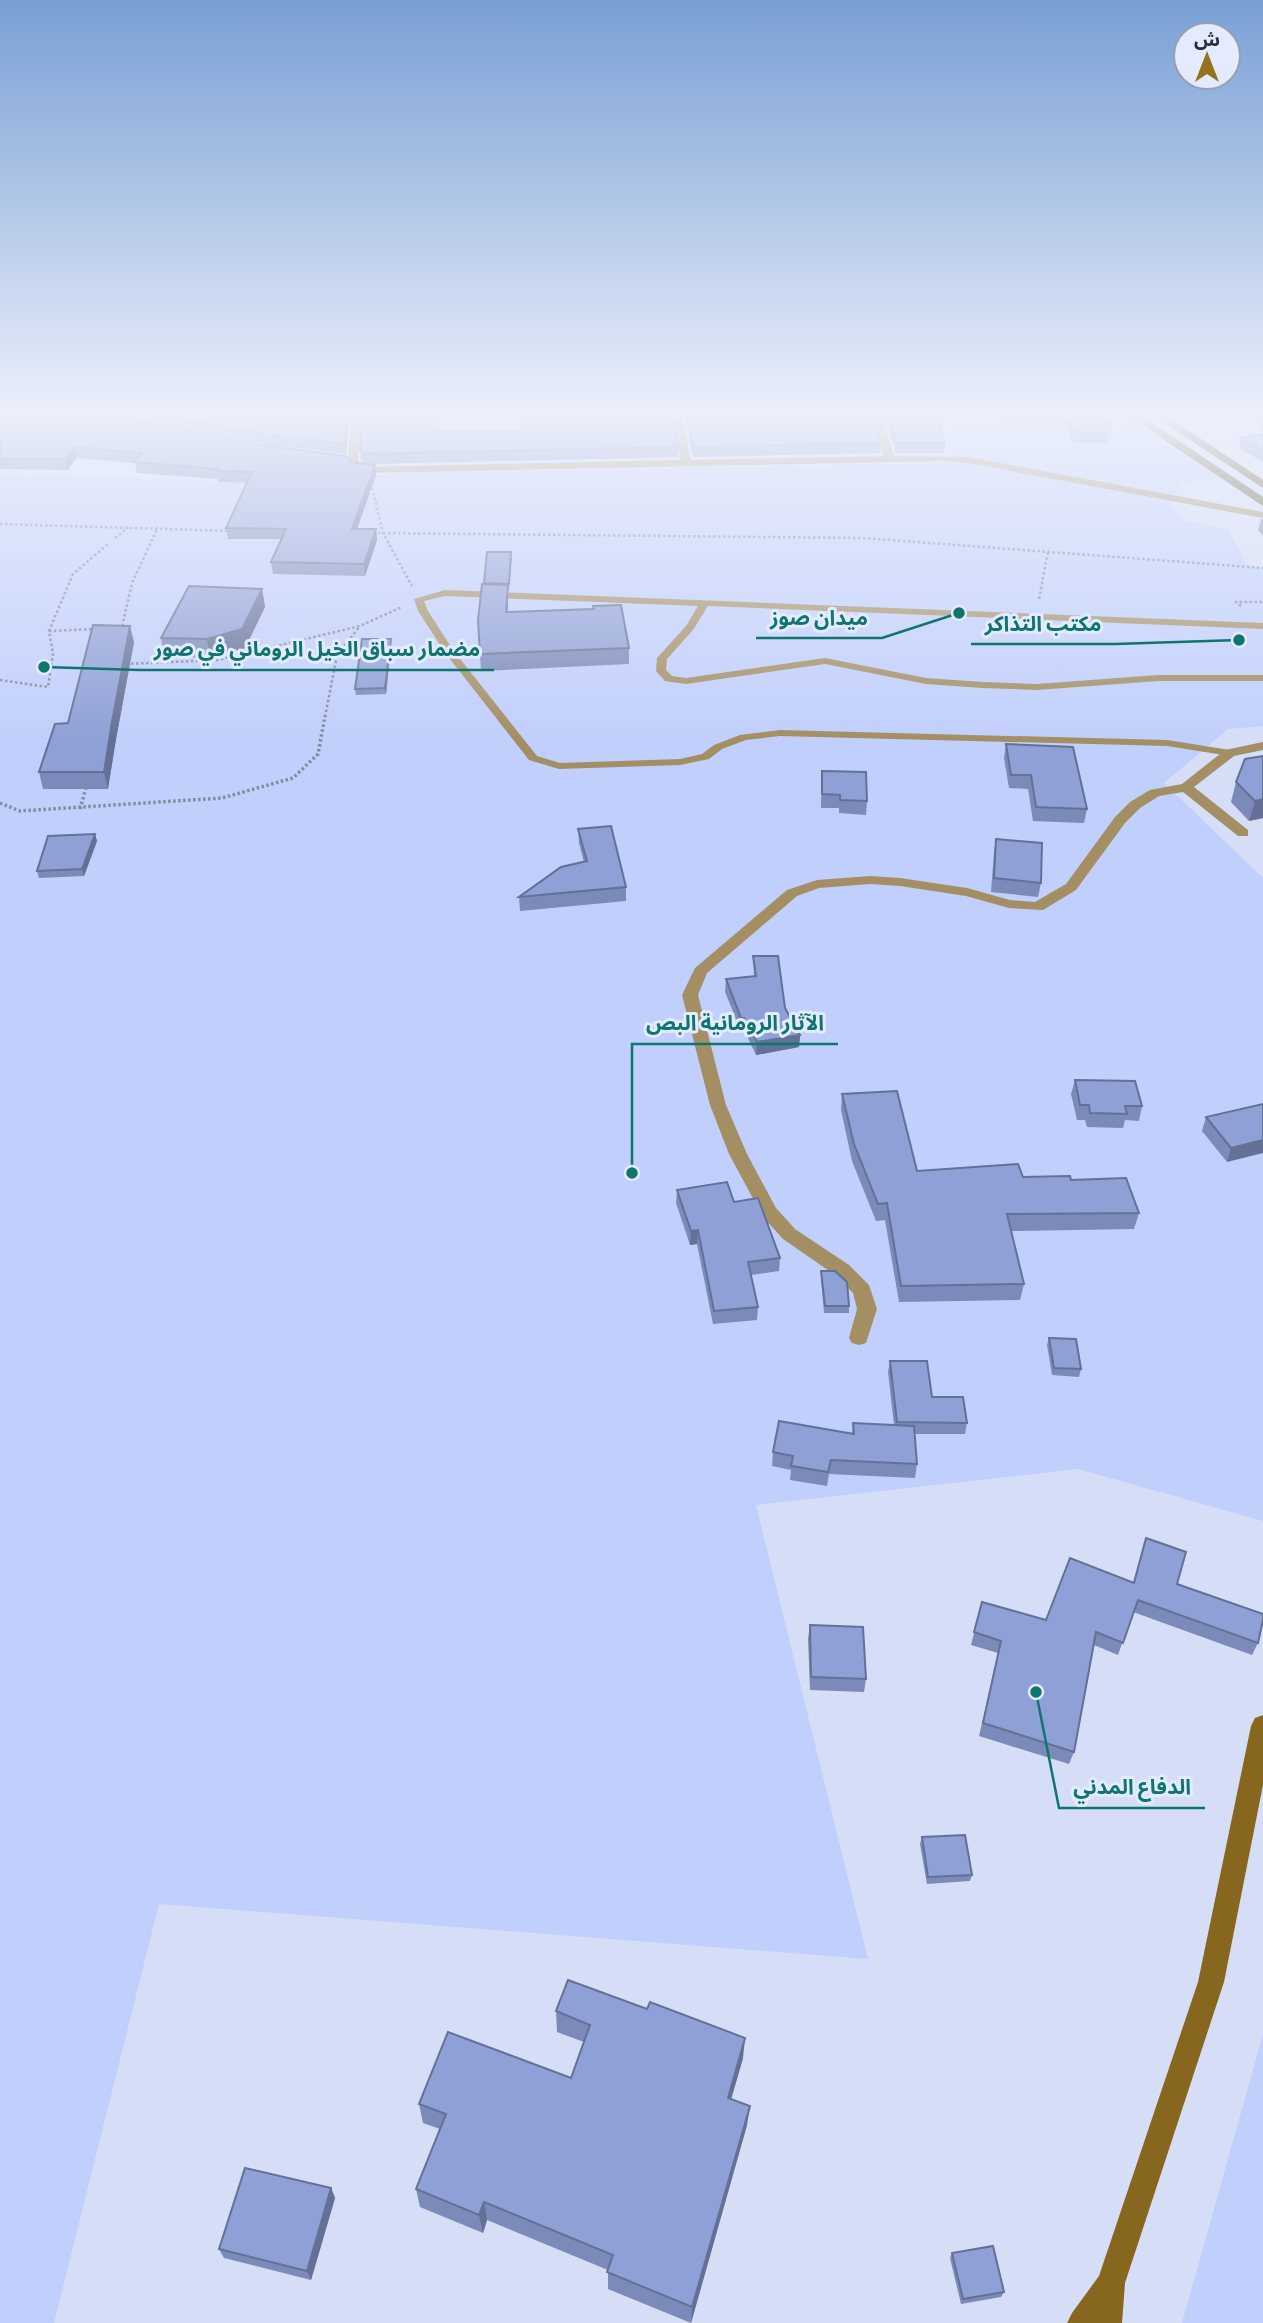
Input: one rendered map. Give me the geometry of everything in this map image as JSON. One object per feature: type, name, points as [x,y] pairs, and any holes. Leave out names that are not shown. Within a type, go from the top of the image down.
[{"type":"main road","points":[[1107,2323],[1111,2283],[1211,1982],[1263,1726]]},
{"type":"main road","points":[[1082,2323],[1111,2283]]},
{"type":"street","points":[[859,1338],[867,1309],[862,1290],[842,1270],[789,1234],[769,1212],[737,1154],[718,1105],[690,995],[700,971],[792,893],[817,884],[870,880],[900,883],[968,892],[1009,904],[1038,907],[1072,887],[1120,820],[1135,805],[1155,793],[1186,787],[1230,753],[1263,746]]},
{"type":"street","points":[[1186,787],[1243,833]]},
{"type":"lane","points":[[1230,753],[1167,743],[780,733],[744,737],[718,747],[705,757],[680,762],[577,766],[545,764],[533,758],[445,644],[420,607],[419,599],[445,593],[1263,626]]},
{"type":"lane","points":[[705,603],[690,628],[662,659],[662,671],[668,679],[686,681],[825,661],[926,681],[983,685],[1037,687],[1139,678],[1263,678]]},
{"type":"path","points":[[126,664],[218,660],[360,626],[419,599],[383,533],[380,521]]},
{"type":"path","points":[[0,524],[232,531]]},
{"type":"path","points":[[115,538],[130,526]]},
{"type":"path","points":[[118,640],[132,583],[158,527]]},
{"type":"path","points":[[370,533],[863,538],[1263,568]]},
{"type":"path","points":[[0,680],[48,687],[52,654],[49,631],[73,574],[108,544]]},
{"type":"path","points":[[1035,618],[1048,552]]},
{"type":"path","points":[[0,803],[20,811],[222,798],[293,778],[318,754],[337,654],[360,626]]},
{"type":"path","points":[[109,629],[121,628]]},
{"type":"path","points":[[49,631],[97,629]]},
{"type":"path","points":[[80,809],[86,788]]},
{"type":"shaded area","points":[[0,521],[1188,521],[1228,529],[1248,567],[1263,568],[1263,726],[1228,729],[1164,783],[1263,878],[1263,1521],[1078,1469],[756,1505],[868,1959],[159,1904],[54,2323],[0,2323]]},
{"type":"shaded area","points":[[1263,2034],[1263,2323],[1182,2323]]},
{"type":"building","points":[[229,521],[355,521],[352,529],[376,529],[364,564],[271,562],[286,529],[226,528]]},
{"type":"building","points":[[487,552],[511,552],[509,584],[484,583]]},
{"type":"building","points":[[482,584],[508,585],[506,612],[594,609],[593,606],[621,605],[629,648],[480,654],[478,620]]},
{"type":"building","points":[[189,586],[262,589],[242,629],[207,639],[161,638]]},
{"type":"building","points":[[93,625],[130,626],[104,772],[39,772],[55,724],[68,723]]},
{"type":"building","points":[[362,639],[391,639],[385,688],[355,689]]},
{"type":"building","points":[[1006,744],[1073,747],[1087,809],[1036,807],[1031,775],[1011,775]]},
{"type":"building","points":[[1263,756],[1263,799],[1255,801],[1236,782],[1245,759]]},
{"type":"building","points":[[822,771],[866,772],[867,801],[840,800],[840,795],[822,794]]},
{"type":"building","points":[[611,826],[626,887],[519,897],[561,867],[587,861],[578,829]]},
{"type":"building","points":[[95,834],[82,869],[37,871],[48,836]]},
{"type":"building","points":[[996,839],[1042,843],[1041,883],[994,878]]},
{"type":"building","points":[[753,956],[778,956],[785,1008],[800,1035],[757,1042],[744,1018],[741,1018],[726,979],[756,976]]},
{"type":"building","points":[[1075,1080],[1135,1081],[1142,1106],[1125,1106],[1127,1114],[1090,1113],[1089,1105],[1080,1105]]},
{"type":"building","points":[[897,1091],[917,1171],[1018,1164],[1023,1177],[1070,1176],[1071,1180],[1126,1178],[1139,1213],[1007,1214],[1024,1284],[901,1286],[887,1203],[878,1204],[854,1144],[842,1094]]},
{"type":"building","points":[[1263,1104],[1263,1140],[1231,1148],[1206,1117]]},
{"type":"building","points":[[727,1182],[734,1202],[758,1198],[780,1258],[748,1262],[758,1307],[714,1311],[698,1230],[691,1231],[677,1190]]},
{"type":"building","points":[[821,1271],[835,1271],[847,1282],[849,1306],[825,1306]]},
{"type":"building","points":[[1049,1338],[1076,1339],[1081,1369],[1054,1368]]},
{"type":"building","points":[[890,1361],[927,1361],[932,1397],[963,1397],[967,1423],[897,1422]]},
{"type":"building","points":[[779,1421],[854,1434],[853,1423],[914,1426],[917,1464],[831,1460],[828,1472],[791,1466],[793,1456],[773,1452]]},
{"type":"building","points":[[1146,1538],[1186,1552],[1177,1584],[1263,1614],[1258,1643],[1138,1600],[1123,1643],[1096,1632],[1074,1752],[983,1723],[1001,1641],[974,1632],[982,1602],[1046,1620],[1070,1558],[1134,1583]]},
{"type":"building","points":[[810,1625],[863,1627],[866,1679],[811,1677]]},
{"type":"building","points":[[965,1835],[972,1875],[928,1877],[922,1837]]},
{"type":"building","points":[[568,1980],[647,2009],[650,2002],[745,2038],[728,2098],[750,2106],[692,2307],[607,2272],[613,2255],[484,2202],[479,2215],[416,2189],[446,2114],[419,2104],[448,2032],[571,2078],[590,2025],[556,2011]]},
{"type":"building","points":[[245,2168],[331,2188],[307,2271],[219,2249]]},
{"type":"building","points":[[993,2246],[1004,2292],[963,2299],[952,2253]]},
{"type":"place","name":"ميدان صوز","points":[[959,613]]},
{"type":"place","name":"مكتب التذاكر","points":[[1239,640]]},
{"type":"place","name":"مضمار سباق الخيل الروماني في صور","points":[[44,667]]},
{"type":"place","name":"الآثار الرومانية البص","points":[[632,1173]]},
{"type":"place","name":"الدفاع المدني","points":[[1036,1692]]}]
